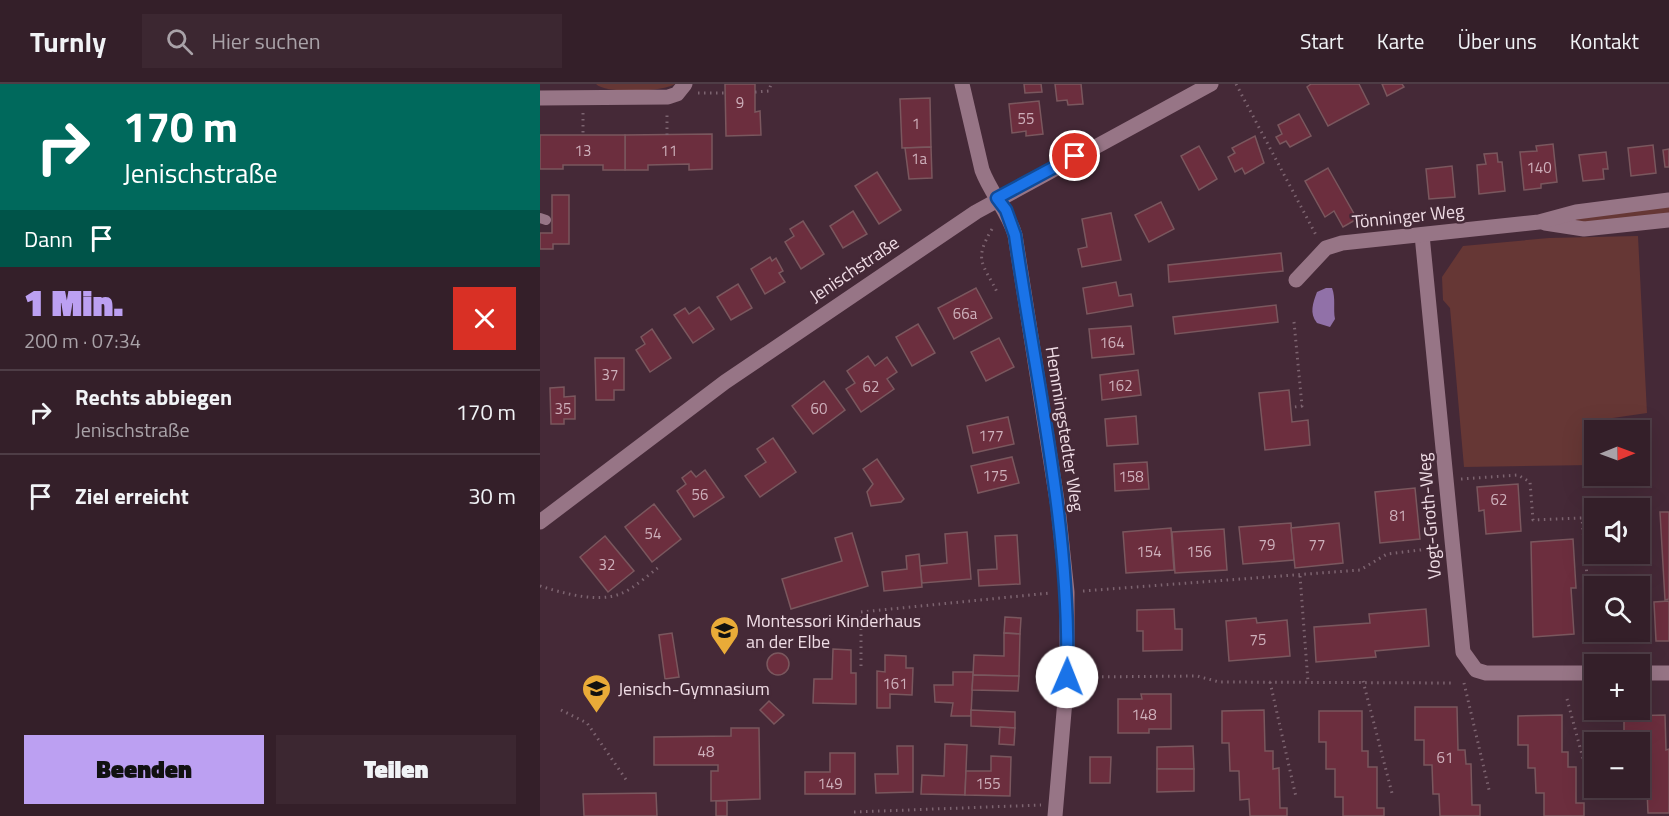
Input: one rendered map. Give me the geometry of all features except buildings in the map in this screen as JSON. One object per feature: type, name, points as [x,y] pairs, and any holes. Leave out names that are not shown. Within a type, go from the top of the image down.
[{"type":"street","points":[[540,98],[668,97],[677,94],[685,84]]},
{"type":"street","name":"Hemmingstedter Weg","points":[[962,84],[982,170],[1006,210],[1015,235],[1058,507],[1067,592],[1067,677],[1055,810]]},
{"type":"street","name":"Jenischstraße","points":[[540,522],[725,382],[862,286],[997,198],[1211,84]]},
{"type":"street","name":"Tönninger Weg","points":[[1296,280],[1326,248],[1342,243],[1539,222],[1576,212],[1669,200]]},
{"type":"street","name":"Tönninger Weg","points":[[1539,222],[1584,229],[1669,220]]},
{"type":"street","name":"Vogt-Groth-Weg","points":[[1422,235],[1463,652],[1476,669],[1486,673],[1584,673]]},
{"type":"street","points":[[1650,673],[1669,673]]},
{"type":"path","points":[[755,92],[769,92],[771,84]]},
{"type":"path","points":[[1236,84],[1317,237]]},
{"type":"path","points":[[699,93],[725,93]]},
{"type":"path","points":[[583,135],[584,97]]},
{"type":"path","points":[[667,135],[668,110]]},
{"type":"path","points":[[992,229],[980,255],[998,294]]},
{"type":"path","points":[[1294,322],[1302,406],[1294,407]]},
{"type":"path","points":[[1456,479],[1518,475],[1530,482],[1533,520],[1582,518],[1593,646]]},
{"type":"path","points":[[861,666],[861,612],[1067,592],[1360,570],[1387,554],[1440,548]]},
{"type":"path","points":[[540,586],[566,594],[613,596],[622,594],[659,567]]},
{"type":"path","points":[[1300,576],[1308,682]]},
{"type":"path","points":[[1067,677],[1197,676],[1220,682],[1453,683]]},
{"type":"path","points":[[1269,681],[1296,797]]},
{"type":"path","points":[[1363,681],[1393,797]]},
{"type":"path","points":[[1464,683],[1490,794]]},
{"type":"path","points":[[1567,699],[1584,762]]},
{"type":"path","points":[[561,710],[586,723],[627,781]]},
{"type":"path","points":[[854,812],[1055,810]]},
{"type":"shaded area","points":[[596,84],[675,84],[659,89],[622,91]]},
{"type":"shaded area","points":[[1669,205],[1669,216],[1587,225],[1570,218]]},
{"type":"shaded area","points":[[1638,236],[1647,413],[1584,420],[1584,465],[1464,467],[1450,308],[1443,300],[1442,277],[1463,246],[1549,238]]},
{"type":"shaded area","points":[[1332,288],[1334,296],[1335,319],[1330,327],[1317,323],[1312,312],[1317,292]]},
{"type":"place","name":"Montessori Kinderhaus an der Elbe","points":[[725,656]]},
{"type":"place","name":"Jenisch-Gymnasium","points":[[597,714]]},
{"type":"route","points":[[1067,677],[1067,592],[1058,507],[1015,235],[1006,210],[997,198],[1075,156]]}]
